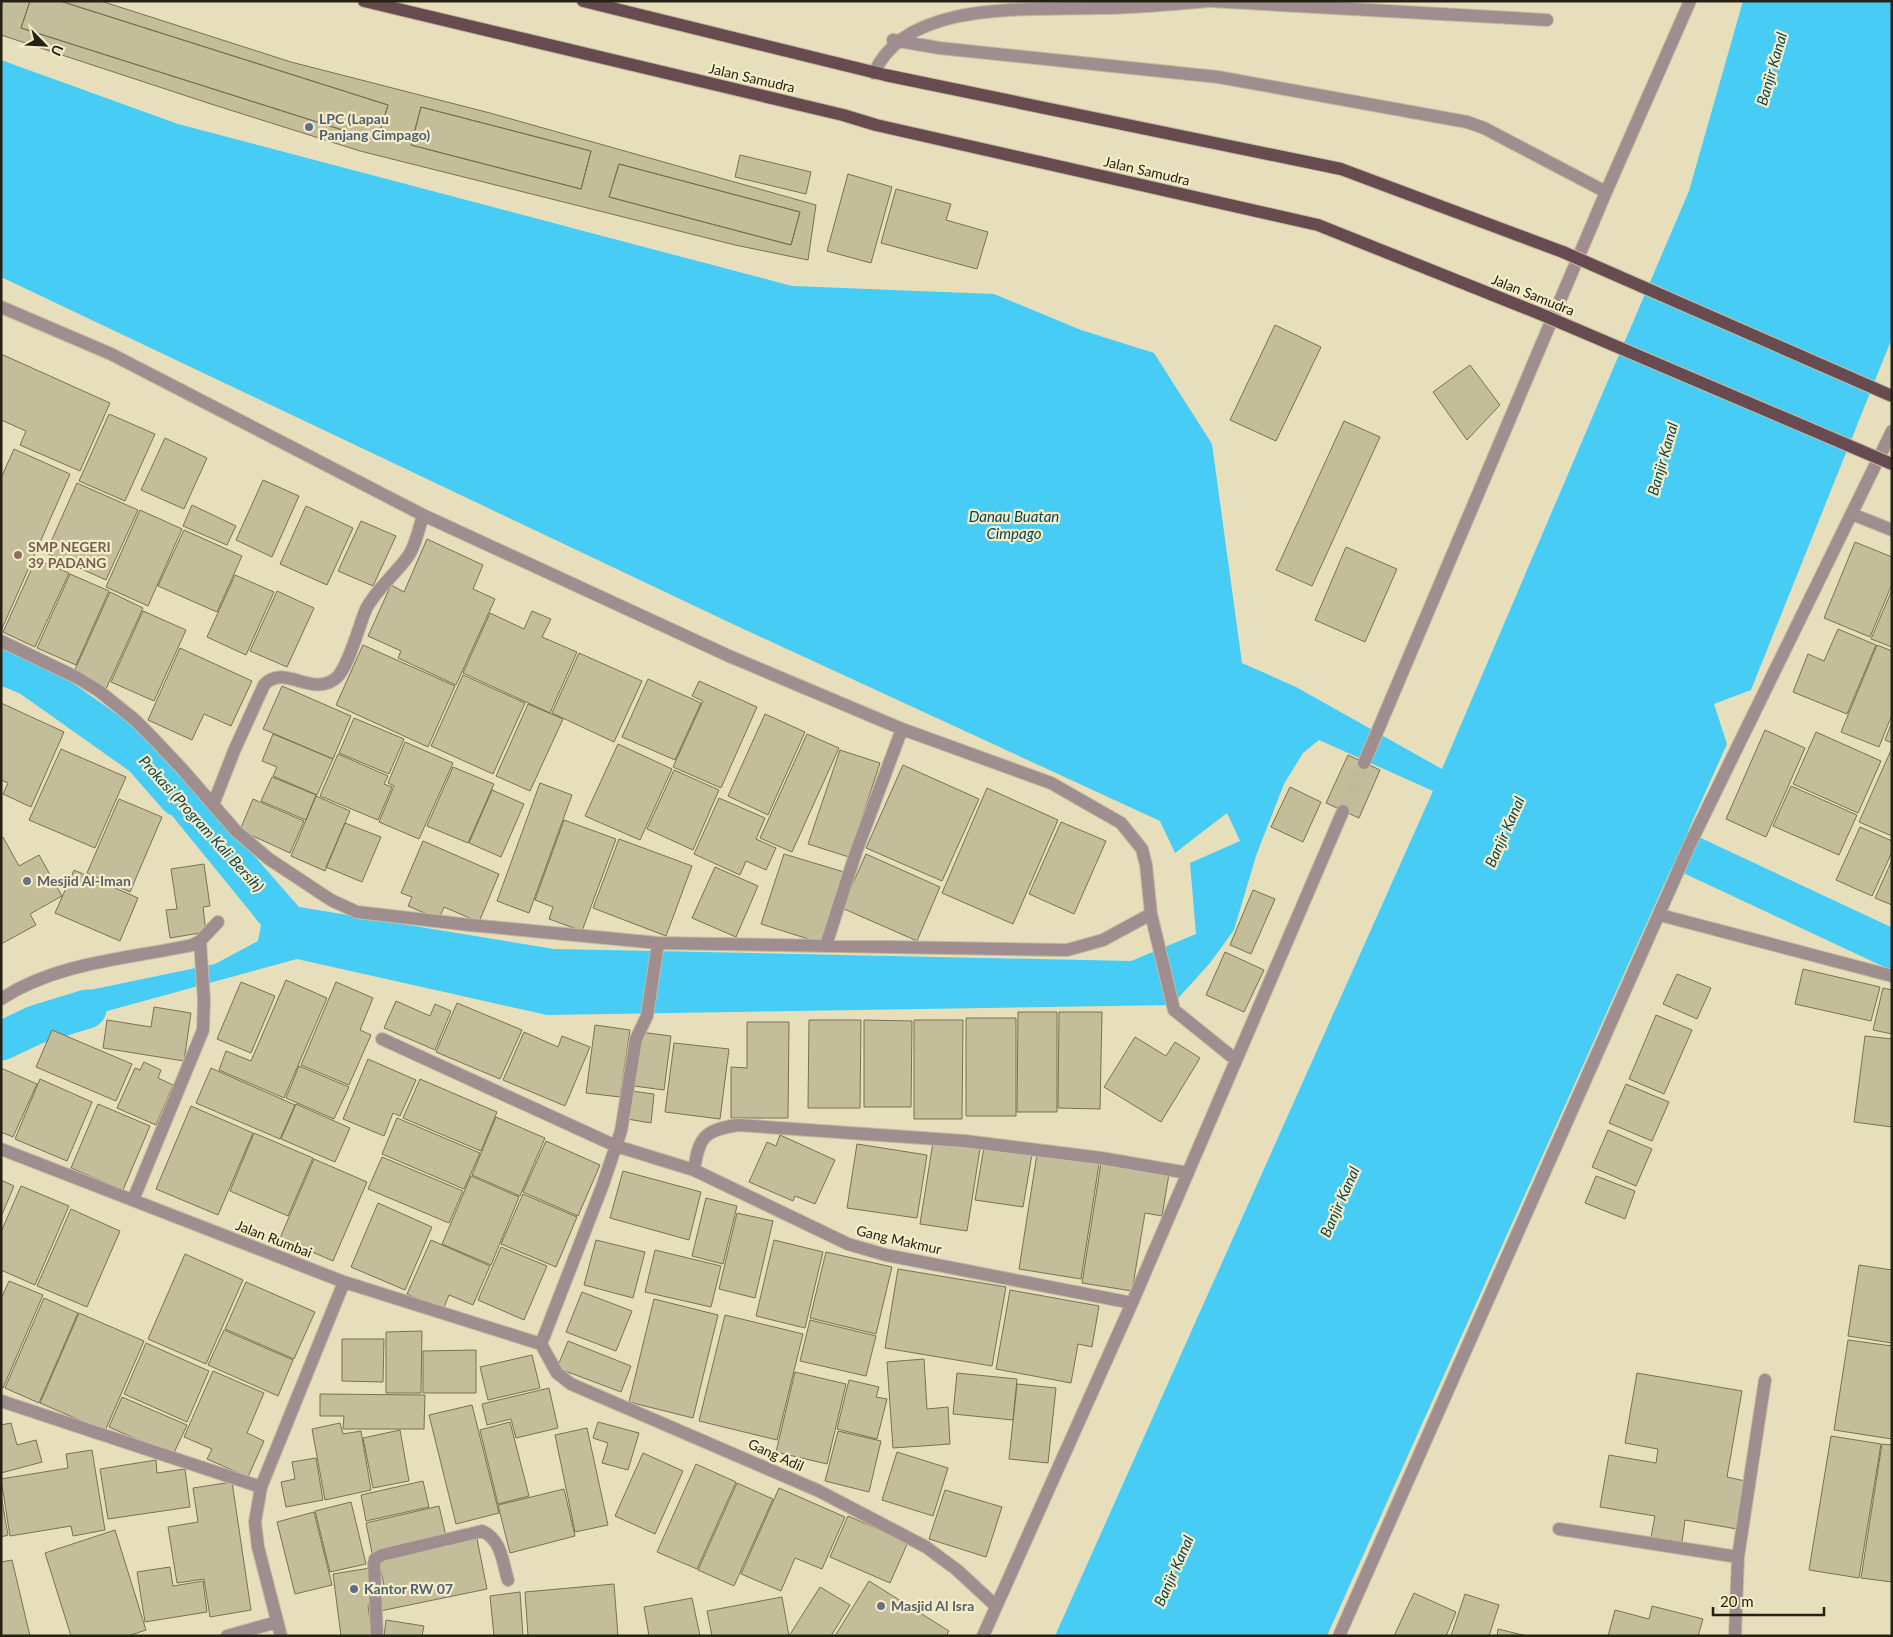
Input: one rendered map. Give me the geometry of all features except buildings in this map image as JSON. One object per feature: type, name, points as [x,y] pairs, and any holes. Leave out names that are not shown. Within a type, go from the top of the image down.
[{"type":"main road","name":"Jalan Samudra","points":[[364,1],[842,115],[876,125],[1318,225],[1538,313],[1892,464]]},
{"type":"main road","points":[[583,1],[880,74],[1340,170],[1563,252],[1892,396]]},
{"type":"street","points":[[880,74],[880,58],[893,40],[912,25],[941,13],[975,7],[1099,8],[1210,1],[1547,20]]},
{"type":"street","points":[[1364,763],[1606,192],[1690,1]]},
{"type":"street","points":[[893,40],[939,48],[1218,77],[1467,122],[1484,128],[1606,192]]},
{"type":"street","points":[[1,307],[110,354],[423,515],[730,656],[902,729],[1051,783],[1122,824],[1142,849],[1146,865],[1151,914],[1174,1010],[1236,1060]]},
{"type":"street","points":[[1339,1636],[1690,844],[1892,430]]},
{"type":"street","points":[[1852,514],[1892,530]]},
{"type":"street","points":[[213,805],[234,751],[264,685],[276,677],[305,684],[322,685],[336,679],[344,668],[366,609],[377,592],[410,553],[423,515]]},
{"type":"street","points":[[1,641],[78,678],[99,691],[135,720],[236,831],[269,860],[331,900],[357,912],[658,946],[826,945],[1067,950],[1103,940],[1151,914]]},
{"type":"street","points":[[826,945],[856,852],[902,729]]},
{"type":"street","points":[[983,1636],[1132,1303],[1343,811]]},
{"type":"street","points":[[1660,915],[1892,976]]},
{"type":"street","points":[[1,999],[54,973],[192,945],[200,941],[218,922]]},
{"type":"street","points":[[133,1200],[203,1030],[203,967],[200,941]]},
{"type":"street","points":[[541,1344],[616,1146],[626,1106],[636,1039],[647,1016],[658,946]]},
{"type":"street","name":"Gang Makmur","points":[[382,1039],[616,1146],[694,1170],[848,1244],[886,1255],[1132,1303]]},
{"type":"street","points":[[694,1170],[699,1147],[707,1133],[720,1128],[738,1125],[965,1141],[1101,1158],[1188,1173]]},
{"type":"street","name":"Jalan Rumbai","points":[[1,1149],[344,1282],[541,1344]]},
{"type":"street","points":[[281,1636],[258,1547],[255,1522],[261,1487],[344,1282]]},
{"type":"street","name":"Gang Adil","points":[[541,1344],[557,1373],[571,1384],[819,1491],[926,1546],[957,1570],[996,1606]]},
{"type":"street","points":[[1735,1636],[1738,1557],[1765,1380]]},
{"type":"street","points":[[1,1401],[261,1487]]},
{"type":"street","points":[[1559,1529],[1738,1557]]},
{"type":"street","points":[[377,1636],[374,1564],[375,1559],[382,1555],[482,1531],[492,1536],[498,1544],[508,1580]]},
{"type":"street","points":[[227,1636],[277,1622]]},
{"type":"water","points":[[1743,1],[1892,1],[1892,338],[1751,690],[1714,704],[1727,744],[1327,1636],[1055,1636],[1433,791],[1319,740],[1303,753],[1284,784],[1256,856],[1234,930],[1210,963],[1172,1005],[547,1015],[297,959],[38,1030],[27,1010],[85,991],[215,964],[258,941],[261,925],[134,769],[151,738],[299,907],[554,949],[1131,961],[1196,934],[1190,863],[1240,841],[1227,813],[1175,853],[1160,821],[739,627],[1,277],[1,60],[178,124],[792,286],[994,294],[1081,330],[1154,353],[1212,444],[1242,663],[1296,687],[1442,769],[1689,191]]},
{"type":"waterway","name":"Prokasi (Program Kali Bersih)","points":[[1,665],[29,676],[142,756],[178,797]]},
{"type":"waterway","points":[[1644,833],[1892,949]]},
{"type":"waterway","points":[[1,1041],[35,1025],[87,1009]]},
{"type":"tunnel","points":[[1343,811],[1364,763]]},
{"type":"place","name":"LPC (Lapau Panjang Cimpago)","points":[[309,127]]},
{"type":"place","name":"SMP NEGERI 39 PADANG","points":[[18,555]]},
{"type":"place","name":"Mesjid Al-Iman","points":[[27,881]]},
{"type":"place","name":"Kantor RW 07","points":[[354,1589]]},
{"type":"place","name":"Masjid Al Isra","points":[[881,1606]]},
{"type":"water label","name":"Banjir Kanal","points":[[1772,69]]},
{"type":"water label","name":"Banjir Kanal","points":[[1663,459]]},
{"type":"water label","name":"Danau Buatan Cimpago","points":[[1014,526]]},
{"type":"water label","name":"Banjir Kanal","points":[[1505,832]]},
{"type":"water label","name":"Banjir Kanal","points":[[1340,1202]]},
{"type":"water label","name":"Banjir Kanal","points":[[1174,1571]]}]
